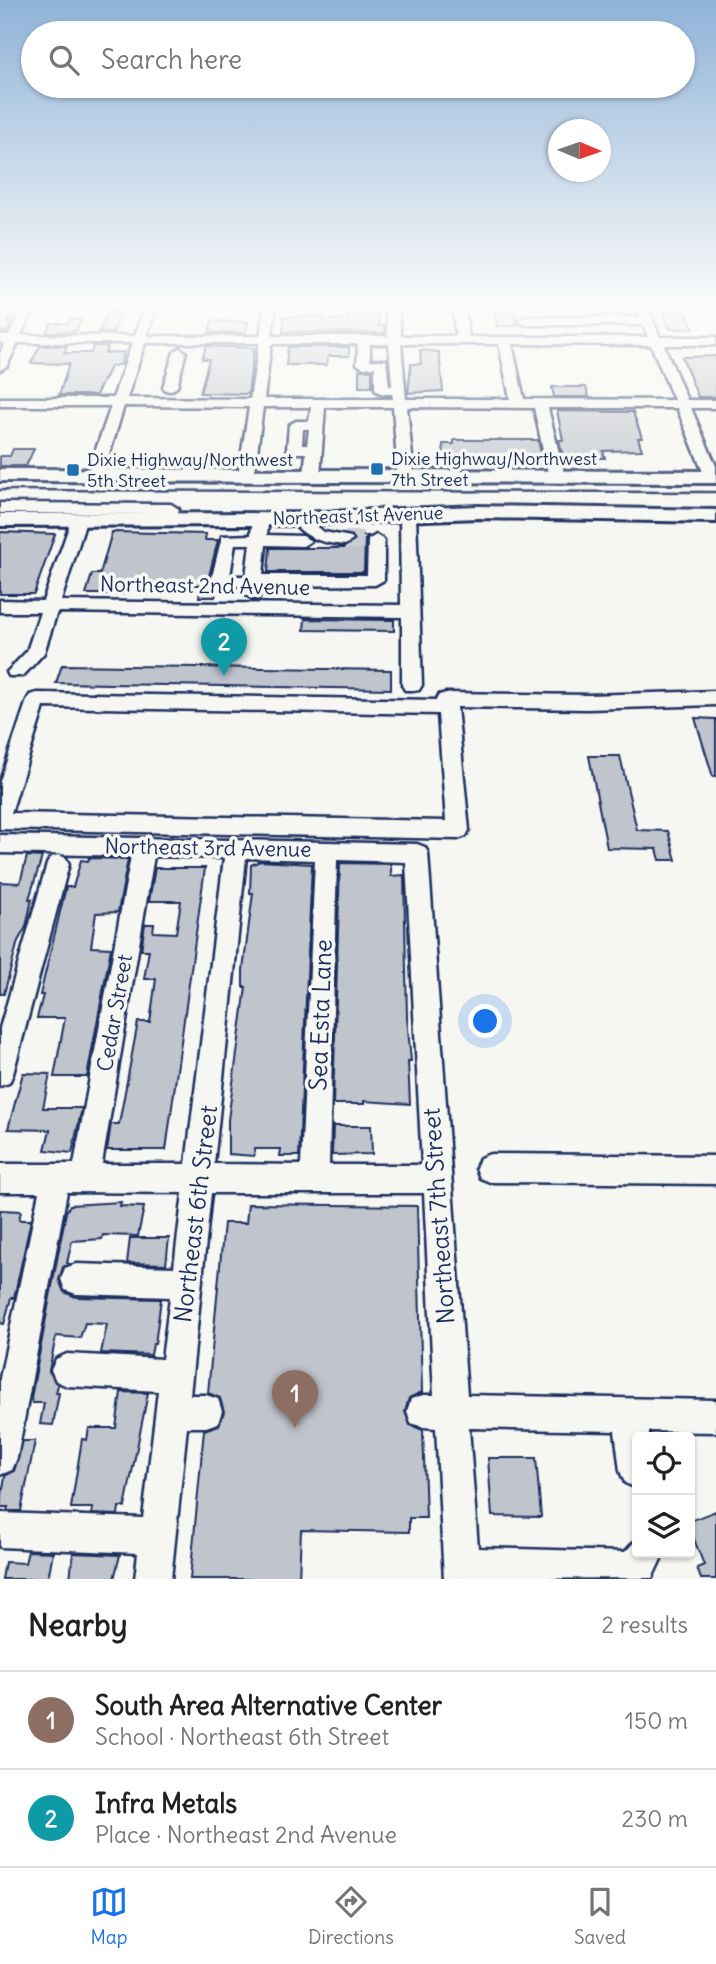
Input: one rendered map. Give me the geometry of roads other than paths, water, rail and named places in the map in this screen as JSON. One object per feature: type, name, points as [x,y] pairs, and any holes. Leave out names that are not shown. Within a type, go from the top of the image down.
[{"type":"main road","points":[[0,475],[714,477]]},
{"type":"main road","name":"Northeast 1st Avenue","points":[[0,520],[81,517],[168,520],[260,529],[298,519],[478,512],[716,516]]},
{"type":"street","points":[[95,475],[125,382]]},
{"type":"street","points":[[167,398],[172,382]]},
{"type":"street","points":[[246,476],[259,382]]},
{"type":"street","points":[[382,382],[382,390]]},
{"type":"street","points":[[398,382],[406,476]]},
{"type":"street","points":[[513,382],[517,403]]},
{"type":"street","points":[[672,382],[714,477]]},
{"type":"street","points":[[354,390],[382,390],[399,396]]},
{"type":"street","points":[[0,402],[118,402],[167,398],[318,402],[399,396],[517,403],[716,404]]},
{"type":"street","points":[[312,476],[318,402]]},
{"type":"street","points":[[540,403],[557,477]]},
{"type":"street","points":[[236,428],[253,428]]},
{"type":"street","points":[[0,508],[81,517],[35,653],[16,672]]},
{"type":"street","points":[[408,515],[411,685]]},
{"type":"street","points":[[298,519],[309,533],[323,539],[345,540]]},
{"type":"street","points":[[303,541],[260,529],[228,539],[220,581],[375,580],[372,540],[408,539]]},
{"type":"street","points":[[251,610],[260,529]]},
{"type":"street","name":"Northeast 2nd Avenue","points":[[0,606],[410,611]]},
{"type":"street","points":[[0,821],[458,830],[446,700],[589,702],[716,698]]},
{"type":"street","points":[[0,813],[37,700],[447,707]]},
{"type":"street","name":"Northeast 3rd Avenue","points":[[0,844],[417,853]]},
{"type":"street","name":"Cedar Street","points":[[0,1458],[71,1178],[144,847]]},
{"type":"street","name":"Northeast 6th Street","points":[[153,1579],[236,848]]},
{"type":"street","name":"Sea Esta Lane","points":[[316,1179],[326,850]]},
{"type":"street","name":"Northeast 7th Street","points":[[417,853],[436,1179],[437,1411],[462,1572]]},
{"type":"street","points":[[0,1074],[58,864]]},
{"type":"street","points":[[490,1168],[716,1170]]},
{"type":"street","points":[[0,1178],[436,1179]]},
{"type":"street","points":[[76,1279],[188,1282]]},
{"type":"street","points":[[67,1370],[177,1376]]},
{"type":"street","points":[[173,1411],[206,1411]]},
{"type":"street","points":[[437,1411],[716,1416]]},
{"type":"street","points":[[630,1415],[632,1432]]},
{"type":"street","points":[[0,1530],[158,1536]]},
{"type":"street","points":[[462,1572],[625,1570],[639,1565],[643,1558]]},
{"type":"tunnel","points":[[345,540],[368,540]]},
{"type":"railway","points":[[0,490],[716,492]]},
{"type":"place","name":"Dixie Highway/Northwest 7th Street","points":[[377,469]]},
{"type":"place","name":"Dixie Highway/Northwest 5th Street","points":[[73,470]]},
{"type":"place","name":"Infra Metals","points":[[224,676]]},
{"type":"place","name":"South Area Alternative Center","points":[[295,1428]]}]
